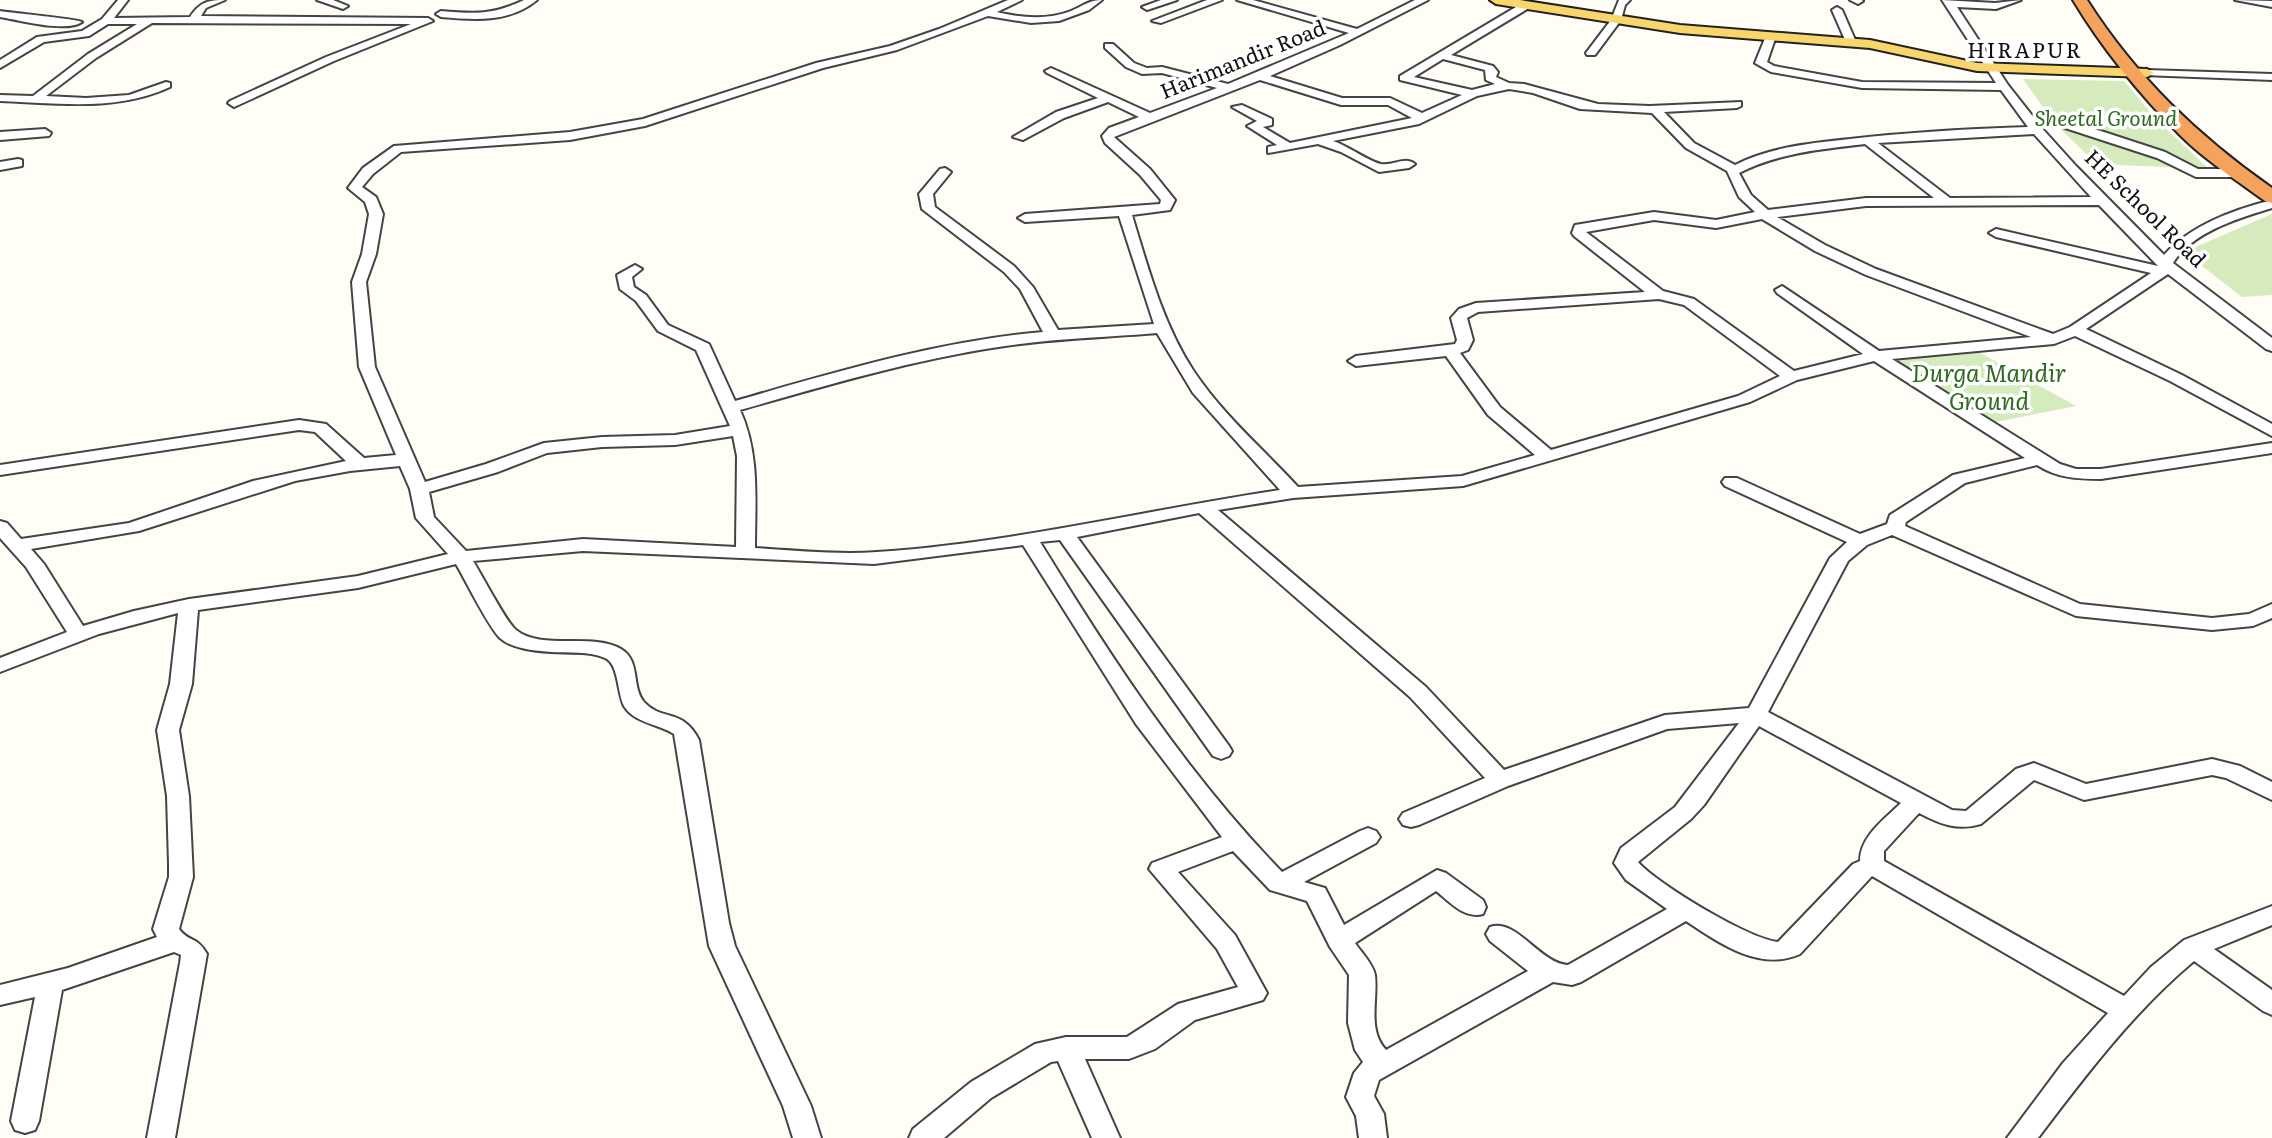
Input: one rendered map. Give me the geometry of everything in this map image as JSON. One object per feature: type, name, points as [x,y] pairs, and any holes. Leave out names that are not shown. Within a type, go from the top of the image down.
[{"type":"highway","points":[[2080,0],[2103,37],[2205,138],[2272,188]]},
{"type":"highway","points":[[2091,0],[2110,32],[2186,131],[2237,173],[2272,197]]},
{"type":"main road","points":[[1496,0],[1681,29],[1851,42],[1992,69],[2141,73]]},
{"type":"street","points":[[0,65],[44,37],[85,34],[106,21],[123,0]]},
{"type":"street","points":[[194,19],[202,6],[220,0]]},
{"type":"street","points":[[322,0],[343,6]]},
{"type":"street","points":[[234,103],[441,14],[504,14],[532,0]]},
{"type":"street","points":[[807,1138],[797,1106],[722,946],[716,923],[688,740],[683,730],[635,706],[623,664],[615,654],[600,649],[541,645],[508,634],[461,557],[425,518],[419,489],[367,368],[359,282],[369,254],[376,214],[371,200],[355,188],[368,170],[398,149],[570,136],[645,122],[820,65],[893,48],[1017,0]]},
{"type":"street","points":[[1147,6],[1172,0]]},
{"type":"street","points":[[1157,21],[1217,0]]},
{"type":"street","points":[[1242,0],[1358,32]]},
{"type":"street","name":"Harimandir Road","points":[[1124,212],[1161,209],[1168,205],[1168,200],[1145,172],[1109,140],[1108,135],[1113,131],[1260,76],[1423,0]]},
{"type":"street","points":[[1591,53],[1616,20],[1620,4],[1625,0]]},
{"type":"street","points":[[1948,2],[1996,6],[2016,0]]},
{"type":"street","points":[[2240,0],[2272,4]]},
{"type":"street","points":[[989,13],[1017,20],[1050,19],[1083,10],[1092,1]]},
{"type":"street","name":"HE School Road","points":[[1948,2],[2004,87],[2033,125],[2164,267],[2272,346]]},
{"type":"street","points":[[441,14],[440,8],[452,3]]},
{"type":"street","points":[[1474,94],[1404,78],[1525,6]]},
{"type":"street","points":[[1837,10],[1851,42]]},
{"type":"street","points":[[0,14],[48,22],[194,19],[428,21]]},
{"type":"street","points":[[37,98],[92,56],[150,20]]},
{"type":"street","points":[[1771,36],[1761,63],[1771,69],[1862,85],[2004,87]]},
{"type":"street","points":[[1109,46],[1130,65],[1146,72],[1162,70],[1229,88]]},
{"type":"street","points":[[0,53],[15,56]]},
{"type":"street","points":[[1440,55],[1489,68],[1492,72],[1490,78],[1504,84],[1593,108],[1655,109],[1737,103]]},
{"type":"street","points":[[1051,71],[1151,118]]},
{"type":"street","points":[[2141,73],[2272,77]]},
{"type":"street","points":[[1260,76],[1341,102],[1390,100],[1422,118]]},
{"type":"street","points":[[1272,150],[1422,118],[1474,94],[1504,84]]},
{"type":"street","points":[[0,98],[128,100],[152,93],[166,85]]},
{"type":"street","points":[[1019,137],[1060,115],[1108,98]]},
{"type":"street","points":[[1238,107],[1268,122],[1253,126],[1288,147]]},
{"type":"street","points":[[1655,109],[1676,135],[1709,161],[1734,169],[1747,162],[1814,147],[2060,122],[2161,155],[2196,173],[2237,173]]},
{"type":"street","points":[[0,136],[46,133]]},
{"type":"street","points":[[1319,141],[1345,149],[1379,169],[1409,164]]},
{"type":"street","points":[[1868,141],[1945,200]]},
{"type":"street","points":[[0,166],[18,163]]},
{"type":"street","points":[[1734,169],[1732,178],[1745,196],[1789,231],[1864,270],[2054,339]]},
{"type":"street","points":[[945,172],[926,194],[929,209],[1009,269],[1026,287],[1054,337]]},
{"type":"street","points":[[1659,295],[1579,233],[1580,229],[1654,216],[1706,224],[1866,202],[2102,201]]},
{"type":"street","points":[[0,666],[79,635],[141,615],[358,582],[461,557],[583,545],[874,558],[1065,534],[1203,507],[1293,493],[1464,481],[1744,399],[1791,377],[1876,356],[2054,339],[2075,330],[2164,267],[2177,247],[2239,215],[2272,204]]},
{"type":"street","points":[[1025,218],[1124,212],[1142,273],[1163,328],[1199,389],[1293,493]]},
{"type":"street","points":[[1996,233],[2164,267]]},
{"type":"street","points":[[635,269],[624,275],[627,289],[641,298],[663,328],[703,346],[740,430],[746,456],[745,553]]},
{"type":"street","points":[[1782,290],[1876,356],[2037,460],[2054,468],[2075,474],[2101,474],[2272,448]]},
{"type":"street","points":[[1356,361],[1450,351],[1462,347],[1465,340],[1459,318],[1464,312],[1476,308],[1659,295],[1674,296],[1689,302],[1791,377]]},
{"type":"street","points":[[730,408],[930,354],[1002,341],[1163,328]]},
{"type":"street","points":[[2075,330],[2176,379],[2272,431]]},
{"type":"street","points":[[1450,351],[1494,411],[1547,456]]},
{"type":"street","points":[[0,470],[299,425],[320,428],[359,463]]},
{"type":"street","points":[[419,489],[492,468],[544,448],[602,442],[675,440],[740,430]]},
{"type":"street","points":[[17,545],[137,526],[258,485],[359,463],[406,460]]},
{"type":"street","points":[[1895,527],[1897,519],[1947,484],[2037,460]]},
{"type":"street","points":[[1731,482],[1860,541]]},
{"type":"street","points":[[1203,507],[1418,692],[1500,780]]},
{"type":"street","points":[[0,527],[34,564],[79,635]]},
{"type":"street","points":[[1895,527],[1860,541],[1840,558],[1756,715],[1696,799],[1629,854],[1626,863],[1635,874],[1711,925],[1762,950],[1779,953],[1791,947],[1862,870],[1872,866],[1886,871],[2125,1010]]},
{"type":"street","points":[[1895,527],[1902,534],[2076,611],[2236,624],[2253,620],[2272,610]]},
{"type":"street","points":[[1065,534],[1221,751]]},
{"type":"street","points":[[1029,539],[1069,606],[1171,757],[1236,841],[1279,884],[1316,894],[1339,940],[1362,973],[1361,1023],[1369,1050],[1383,1065]]},
{"type":"street","points":[[173,942],[166,929],[181,877],[181,864],[178,796],[168,730],[181,684],[189,606]]},
{"type":"street","points":[[1411,819],[1500,780],[1665,722],[1756,715],[1916,802],[1946,817],[1960,820],[1973,818],[2024,775],[2034,771],[2084,792],[2212,767],[2232,771],[2272,792]]},
{"type":"street","points":[[1872,866],[1872,850],[1878,841],[1916,802]]},
{"type":"street","points":[[1279,884],[1368,836]]},
{"type":"street","points":[[923,1138],[981,1090],[1045,1052],[1066,1048],[1129,1048],[1187,1012],[1254,993],[1226,942],[1161,869],[1236,841]]},
{"type":"street","points":[[1339,940],[1437,879],[1474,907]]},
{"type":"street","points":[[1499,934],[1550,971],[1562,976],[1572,975],[1687,909]]},
{"type":"street","points":[[2024,1137],[2125,1010],[2160,974],[2193,947],[2272,915]]},
{"type":"street","points":[[0,995],[50,984],[173,942],[189,947],[194,954],[194,963],[162,1138]]},
{"type":"street","points":[[2193,947],[2272,1004]]},
{"type":"street","points":[[1373,1138],[1370,1114],[1360,1097],[1368,1073],[1550,971]]},
{"type":"street","points":[[25,1121],[50,984]]},
{"type":"street","points":[[1066,1048],[1106,1138]]},
{"type":"green space","name":"Sheetal Ground","points":[[2023,79],[2124,81],[2158,121],[2209,169],[2097,164],[2056,125]]},
{"type":"green space","points":[[2272,214],[2272,295],[2242,297],[2184,252]]},
{"type":"green space","name":"Durga Mandir Ground","points":[[1973,349],[2076,406],[1996,422],[1891,361]]},
{"type":"district","name":"HIRAPUR","points":[[2025,51]]}]
